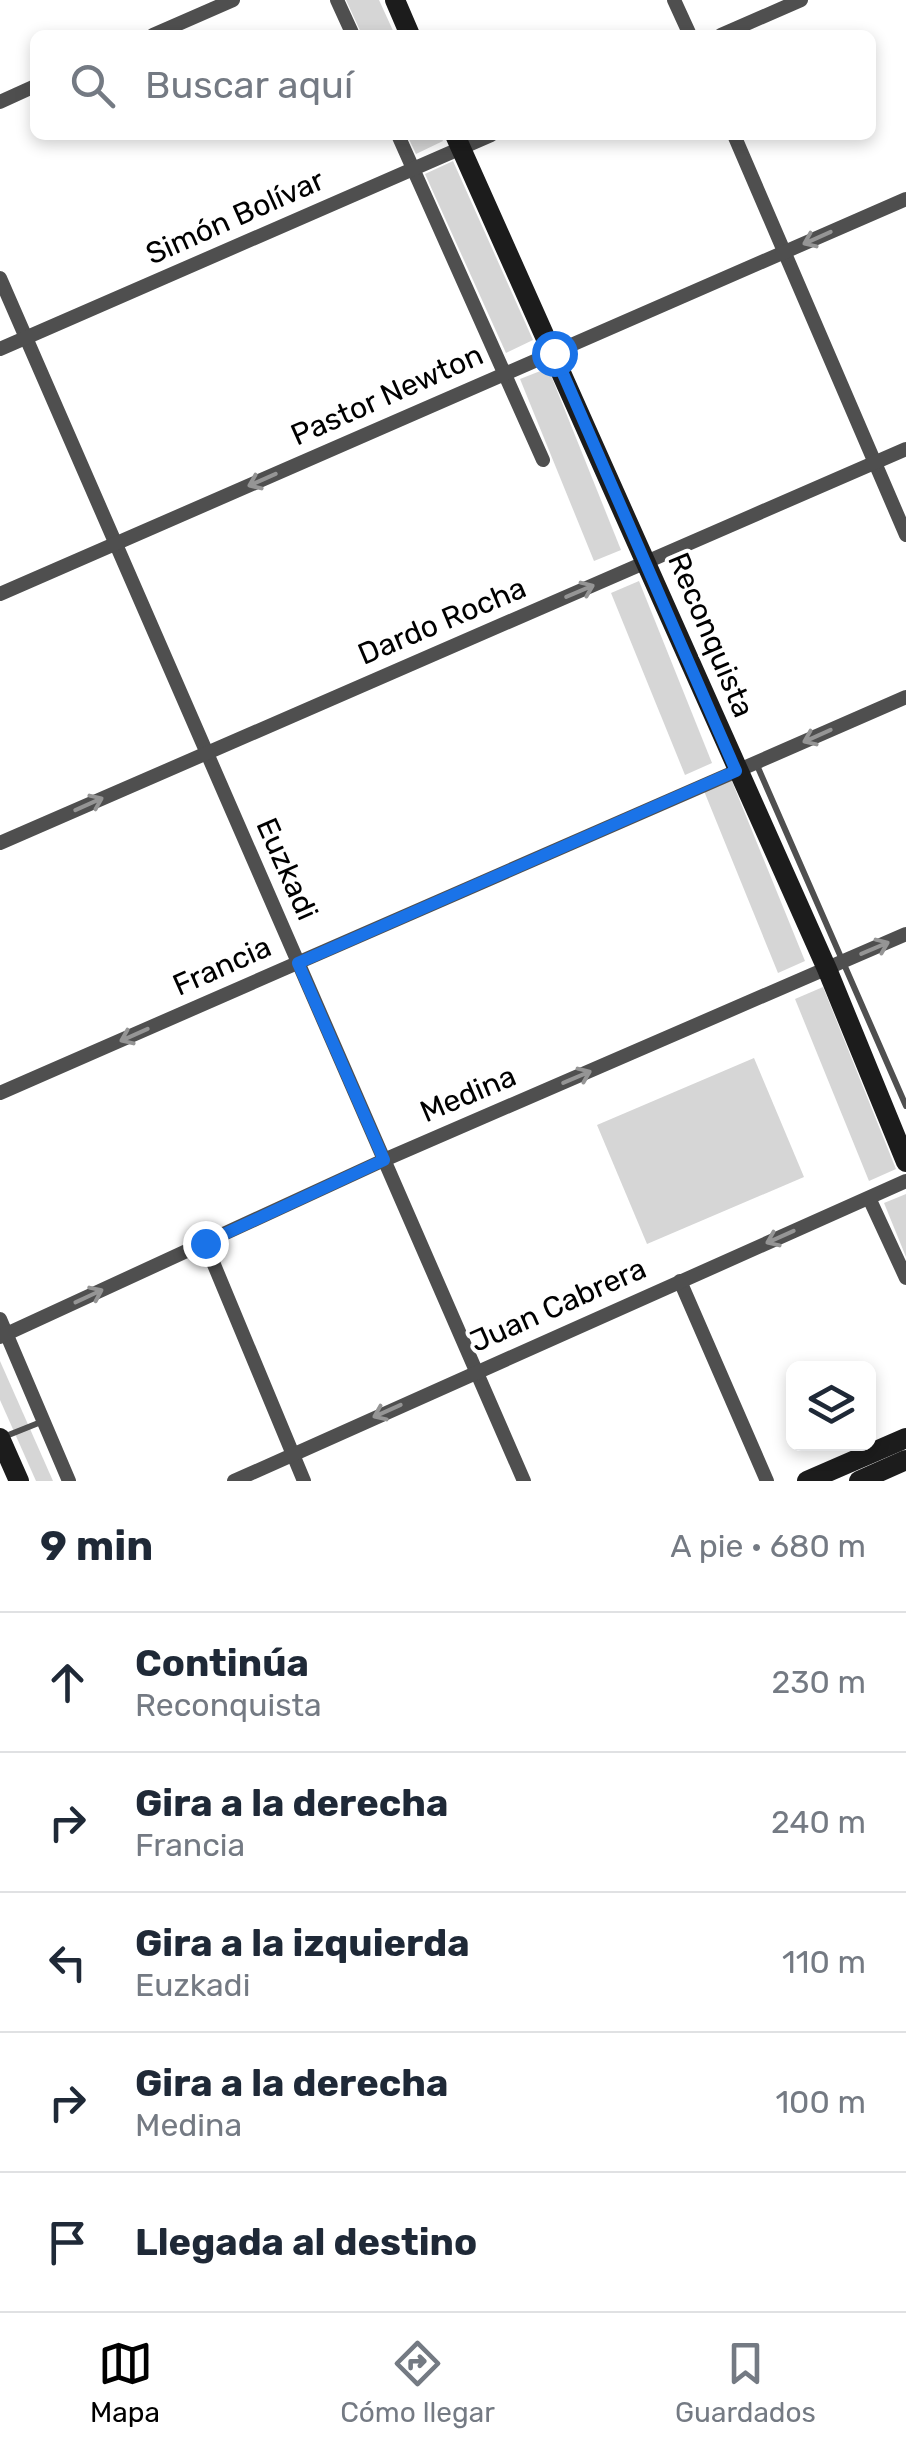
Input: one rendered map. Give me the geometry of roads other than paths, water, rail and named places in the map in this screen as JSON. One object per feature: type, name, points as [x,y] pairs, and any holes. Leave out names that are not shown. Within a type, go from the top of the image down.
[{"type":"street","points":[[164,30],[233,0]]},
{"type":"street","points":[[337,0],[351,30]]},
{"type":"street","points":[[395,0],[408,30]]},
{"type":"street","points":[[674,0],[688,30]]},
{"type":"street","points":[[732,30],[801,0]]},
{"type":"street","points":[[0,102],[30,88]]},
{"type":"street","points":[[400,140],[543,460]]},
{"type":"street","points":[[736,140],[906,535]]},
{"type":"street","name":"Simón Bolívar","points":[[0,349],[413,169],[458,142]]},
{"type":"street","name":"Reconquista","points":[[458,142],[646,562],[746,767],[835,965],[906,1162]]},
{"type":"street","name":"Pastor Newton","points":[[0,594],[906,199]]},
{"type":"street","name":"Euzkadi","points":[[0,278],[524,1481]]},
{"type":"street","name":"Dardo Rocha","points":[[0,843],[906,449]]},
{"type":"street","name":"Francia","points":[[0,1093],[906,697]]},
{"type":"street","name":"Medina","points":[[3,1336],[384,1160],[906,934]]},
{"type":"street","name":"Juan Cabrera","points":[[234,1481],[906,1181]]},
{"type":"street","points":[[869,1198],[906,1278]]},
{"type":"street","points":[[205,1243],[304,1481]]},
{"type":"street","points":[[680,1281],[767,1481]]},
{"type":"street","points":[[0,1319],[3,1336],[44,1421],[63,1479]]},
{"type":"street","points":[[0,1438],[19,1481]]},
{"type":"street","points":[[808,1481],[906,1438]]},
{"type":"street","points":[[859,1481],[906,1460]]},
{"type":"lane","points":[[835,965],[906,1106]]},
{"type":"lane","points":[[0,1438],[44,1421]]}]
